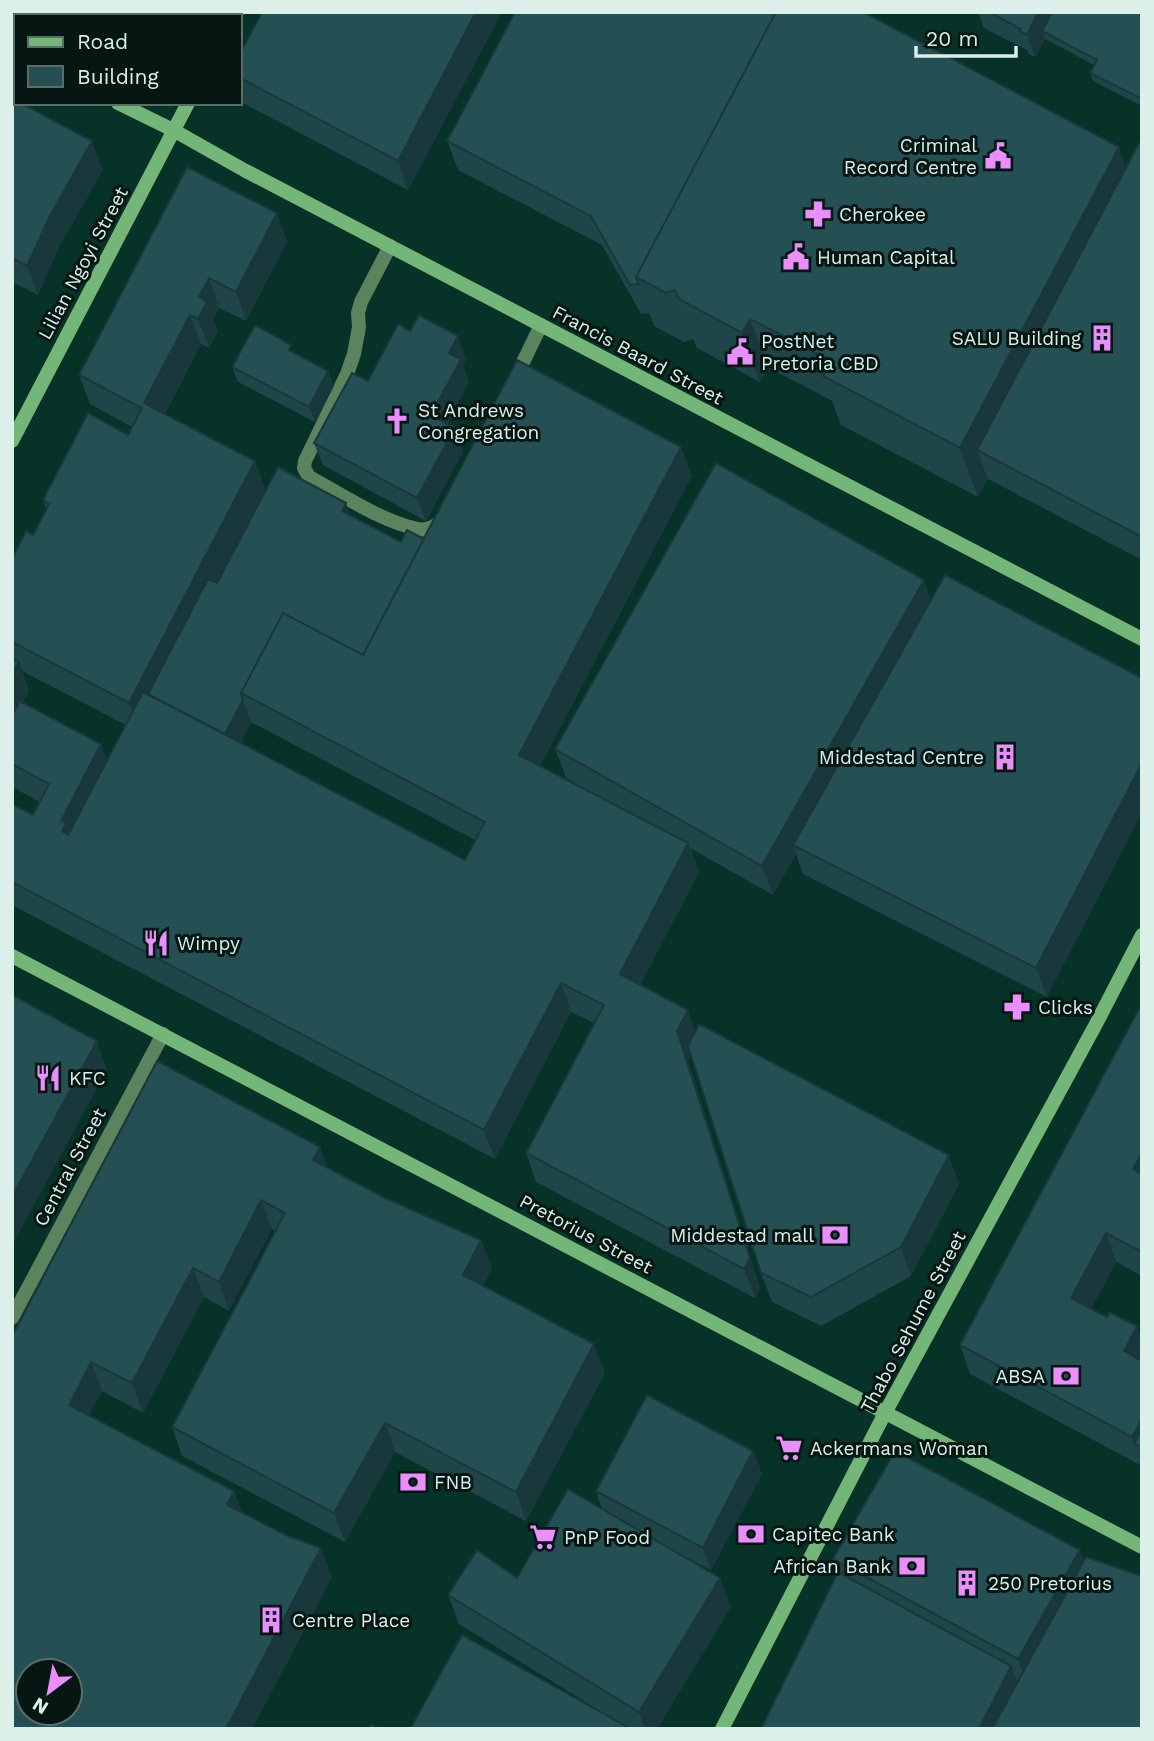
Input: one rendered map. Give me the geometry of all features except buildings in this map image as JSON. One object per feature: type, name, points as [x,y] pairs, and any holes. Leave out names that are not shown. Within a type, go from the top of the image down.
[{"type":"street","name":"Francis Baard Street","points":[[122,105],[1142,639]]},
{"type":"street","name":"Lilian Ngoyi Street","points":[[12,441],[187,105]]},
{"type":"street","points":[[390,246],[361,302],[354,354],[304,461],[304,468],[309,477],[386,517],[420,530],[433,528],[442,521],[448,509]]},
{"type":"street","points":[[509,390],[541,326]]},
{"type":"street","name":"Thabo Sehume Street","points":[[722,1729],[885,1412],[1090,1036],[1142,935]]},
{"type":"street","name":"Pretorius Street","points":[[12,956],[1142,1548]]},
{"type":"street","name":"Central Street","points":[[12,1318],[163,1034]]},
{"type":"place","name":"Criminal Record Centre","points":[[998,156]]},
{"type":"place","name":"Cherokee","points":[[818,214]]},
{"type":"place","name":"Human Capital","points":[[796,257]]},
{"type":"place","name":"SALU Building","points":[[1102,338]]},
{"type":"place","name":"PostNet Pretoria CBD","points":[[740,352]]},
{"type":"place","name":"St Andrews Congregation","points":[[397,421]]},
{"type":"place","name":"Middestad Centre","points":[[1005,757]]},
{"type":"place","name":"Wimpy","points":[[156,943]]},
{"type":"place","name":"Clicks","points":[[1017,1007]]},
{"type":"place","name":"KFC","points":[[48,1078]]},
{"type":"place","name":"Middestad mall","points":[[835,1235]]},
{"type":"place","name":"ABSA","points":[[1066,1376]]},
{"type":"place","name":"Ackermans Woman","points":[[789,1448]]},
{"type":"place","name":"FNB","points":[[413,1482]]},
{"type":"place","name":"Capitec Bank","points":[[751,1534]]},
{"type":"place","name":"PnP Food","points":[[543,1537]]},
{"type":"place","name":"African Bank","points":[[912,1566]]},
{"type":"place","name":"250 Pretorius","points":[[967,1583]]},
{"type":"place","name":"Centre Place","points":[[271,1620]]}]
